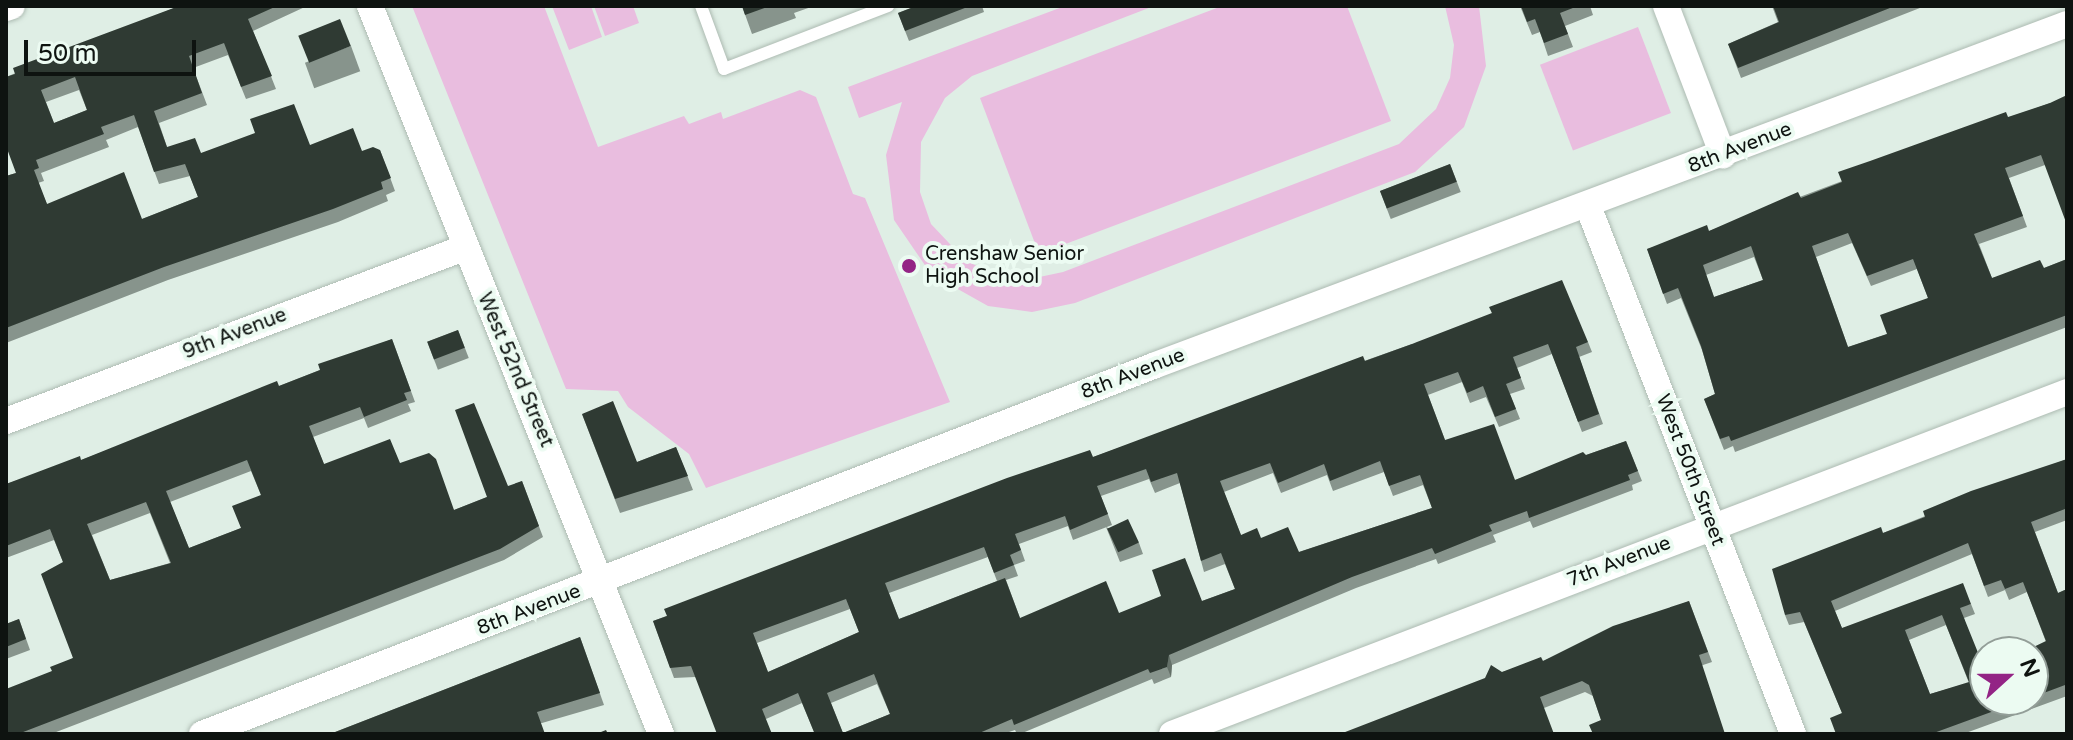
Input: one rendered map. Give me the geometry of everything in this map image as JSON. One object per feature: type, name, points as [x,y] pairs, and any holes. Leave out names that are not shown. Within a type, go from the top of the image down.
[{"type":"street","points":[[6,8],[12,6]]},
{"type":"street","name":"West 52nd Street","points":[[370,6],[464,248],[602,580],[661,734]]},
{"type":"street","points":[[1666,6],[1723,155]]},
{"type":"street","name":"8th Avenue","points":[[202,734],[1139,371],[1588,206],[2067,24]]},
{"type":"street","name":"West 50th Street","points":[[1588,206],[1793,734]]},
{"type":"street","name":"9th Avenue","points":[[6,421],[464,248]]},
{"type":"street","name":"7th Avenue","points":[[1172,734],[2067,392]]},
{"type":"lane","points":[[701,6],[724,69],[888,6]]},
{"type":"shaded area","points":[[412,6],[544,6],[598,147],[684,116],[689,124],[721,112],[723,119],[800,90],[816,97],[853,194],[865,198],[950,402],[706,488],[689,454],[628,407],[618,391],[566,389]]},
{"type":"shaded area","points":[[552,6],[591,6],[602,37],[569,50]]},
{"type":"shaded area","points":[[594,6],[633,6],[639,23],[605,36]]},
{"type":"shaded area","points":[[1065,6],[1154,6],[972,76],[945,98],[921,142],[920,192],[931,224],[966,261],[997,275],[1030,279],[1063,272],[1399,144],[1436,109],[1450,78],[1454,45],[1445,6],[1479,6],[1486,66],[1464,127],[1415,172],[1075,303],[1032,312],[988,306],[931,274],[894,220],[886,155],[902,102],[859,118],[848,87]]},
{"type":"shaded area","points":[[1222,6],[1347,6],[1391,121],[1039,254],[980,98]]},
{"type":"shaded area","points":[[1638,27],[1671,113],[1573,151],[1540,65]]},
{"type":"building","points":[[179,6],[277,6],[248,19],[272,76],[241,87],[224,43],[189,56],[202,93],[154,111],[167,147],[195,138],[201,153],[255,133],[250,119],[294,104],[310,145],[353,128],[362,151],[373,147],[380,150],[391,178],[381,182],[383,189],[333,209],[164,267],[6,328],[6,176],[16,173],[6,146],[6,77],[15,74],[13,68]],"holes":[[[75,77],[87,110],[54,123],[41,90]],[[134,115],[154,172],[185,164],[198,197],[142,219],[124,172],[47,204],[34,170],[39,168],[36,160],[104,134],[101,127]]]},
{"type":"building","points":[[742,6],[770,6],[745,15]]},
{"type":"building","points":[[916,6],[970,6],[905,31],[898,13]]},
{"type":"building","points":[[1521,6],[1578,6],[1560,13],[1568,34],[1544,43],[1535,19],[1527,22]]},
{"type":"building","points":[[1773,6],[1895,6],[1738,68],[1728,44],[1779,22]]},
{"type":"building","points":[[340,19],[351,46],[309,63],[298,36]]},
{"type":"building","points":[[2067,95],[2067,225],[2041,155],[2005,168],[2023,216],[1974,234],[1992,278],[2040,260],[2044,268],[2067,259],[2067,315],[1731,441],[1729,436],[1720,439],[1704,399],[1715,394],[1701,346],[1678,288],[1663,294],[1647,249],[1707,225],[1709,231],[1798,192],[1801,198],[1842,182],[1838,172],[2006,112],[2008,117]],"holes":[[[1848,233],[1867,276],[1913,259],[1928,298],[1880,315],[1887,334],[1848,347],[1812,246]],[[1751,246],[1763,280],[1714,297],[1703,265]]]},
{"type":"building","points":[[1450,164],[1457,182],[1387,209],[1380,191]]},
{"type":"building","points":[[1562,280],[1588,342],[1576,347],[1599,414],[1578,422],[1548,344],[1513,357],[1521,378],[1506,384],[1516,409],[1495,417],[1483,386],[1467,393],[1458,372],[1424,384],[1445,440],[1494,424],[1515,480],[1583,452],[1586,455],[1626,441],[1638,471],[1628,475],[1630,480],[1529,518],[1527,511],[1489,525],[1492,531],[1435,554],[1432,548],[1352,577],[1169,655],[1167,667],[1150,673],[1148,669],[1014,725],[1012,719],[977,734],[810,734],[814,732],[798,693],[762,709],[772,734],[717,734],[691,666],[670,668],[653,621],[667,616],[664,609],[1007,478],[1090,450],[1093,457],[1363,356],[1365,361],[1412,344],[1492,313],[1489,307]],"holes":[[[1380,461],[1389,486],[1420,475],[1432,508],[1299,552],[1288,527],[1261,538],[1257,528],[1241,535],[1220,481],[1270,463],[1278,483],[1324,464],[1330,481]],[[1146,469],[1151,482],[1177,473],[1201,561],[1221,553],[1235,589],[1202,601],[1185,558],[1152,570],[1161,596],[1119,613],[1106,581],[1020,618],[1005,578],[899,619],[885,583],[984,547],[994,573],[1014,565],[1010,555],[1021,550],[1015,534],[1065,516],[1070,530],[1108,514],[1097,486]],[[846,599],[859,632],[768,672],[753,633]],[[874,674],[890,714],[843,733],[827,693]]]},
{"type":"building","points":[[458,330],[465,348],[434,360],[427,342]]},
{"type":"building","points":[[392,339],[411,391],[404,393],[407,400],[364,417],[360,407],[309,426],[324,464],[390,439],[400,463],[429,453],[436,459],[454,510],[487,497],[455,410],[474,403],[508,486],[522,481],[539,526],[500,549],[18,734],[6,734],[6,689],[52,671],[50,667],[73,658],[41,574],[63,562],[50,529],[6,546],[6,484],[80,456],[81,460],[277,381],[279,386],[320,370],[318,364]],"holes":[[[247,460],[261,495],[232,506],[241,528],[189,548],[166,491]],[[146,502],[171,563],[110,580],[87,524]]]},
{"type":"building","points":[[613,401],[637,462],[676,447],[688,476],[615,499],[582,414]]},
{"type":"building","points":[[2067,459],[2067,513],[2065,509],[2031,522],[2058,593],[2067,589],[2065,685],[2049,691],[2049,636],[2044,636],[2023,582],[2005,589],[2001,580],[1984,586],[1968,543],[1831,601],[1842,628],[1963,583],[1971,604],[1960,608],[1971,636],[1969,716],[1980,716],[1931,734],[1836,734],[1830,718],[1842,713],[1800,612],[1785,615],[1772,569],[1881,527],[1883,533],[1925,517],[1923,511],[1971,491]],"holes":[[[1942,615],[1969,682],[1930,694],[1905,630]]]},
{"type":"building","points":[[1128,519],[1139,543],[1118,552],[1107,529]]},
{"type":"building","points":[[1689,601],[1708,652],[1699,655],[1725,734],[1593,734],[1589,725],[1601,720],[1589,685],[1582,681],[1540,697],[1554,734],[1340,734],[1485,678],[1491,665],[1502,672],[1541,657],[1543,661],[1613,626]]},
{"type":"building","points":[[19,619],[26,639],[6,647],[6,624]]},
{"type":"building","points":[[580,637],[600,693],[537,712],[545,734],[330,734]]},
{"type":"place","name":"Crenshaw Senior High School","points":[[909,266]]}]
